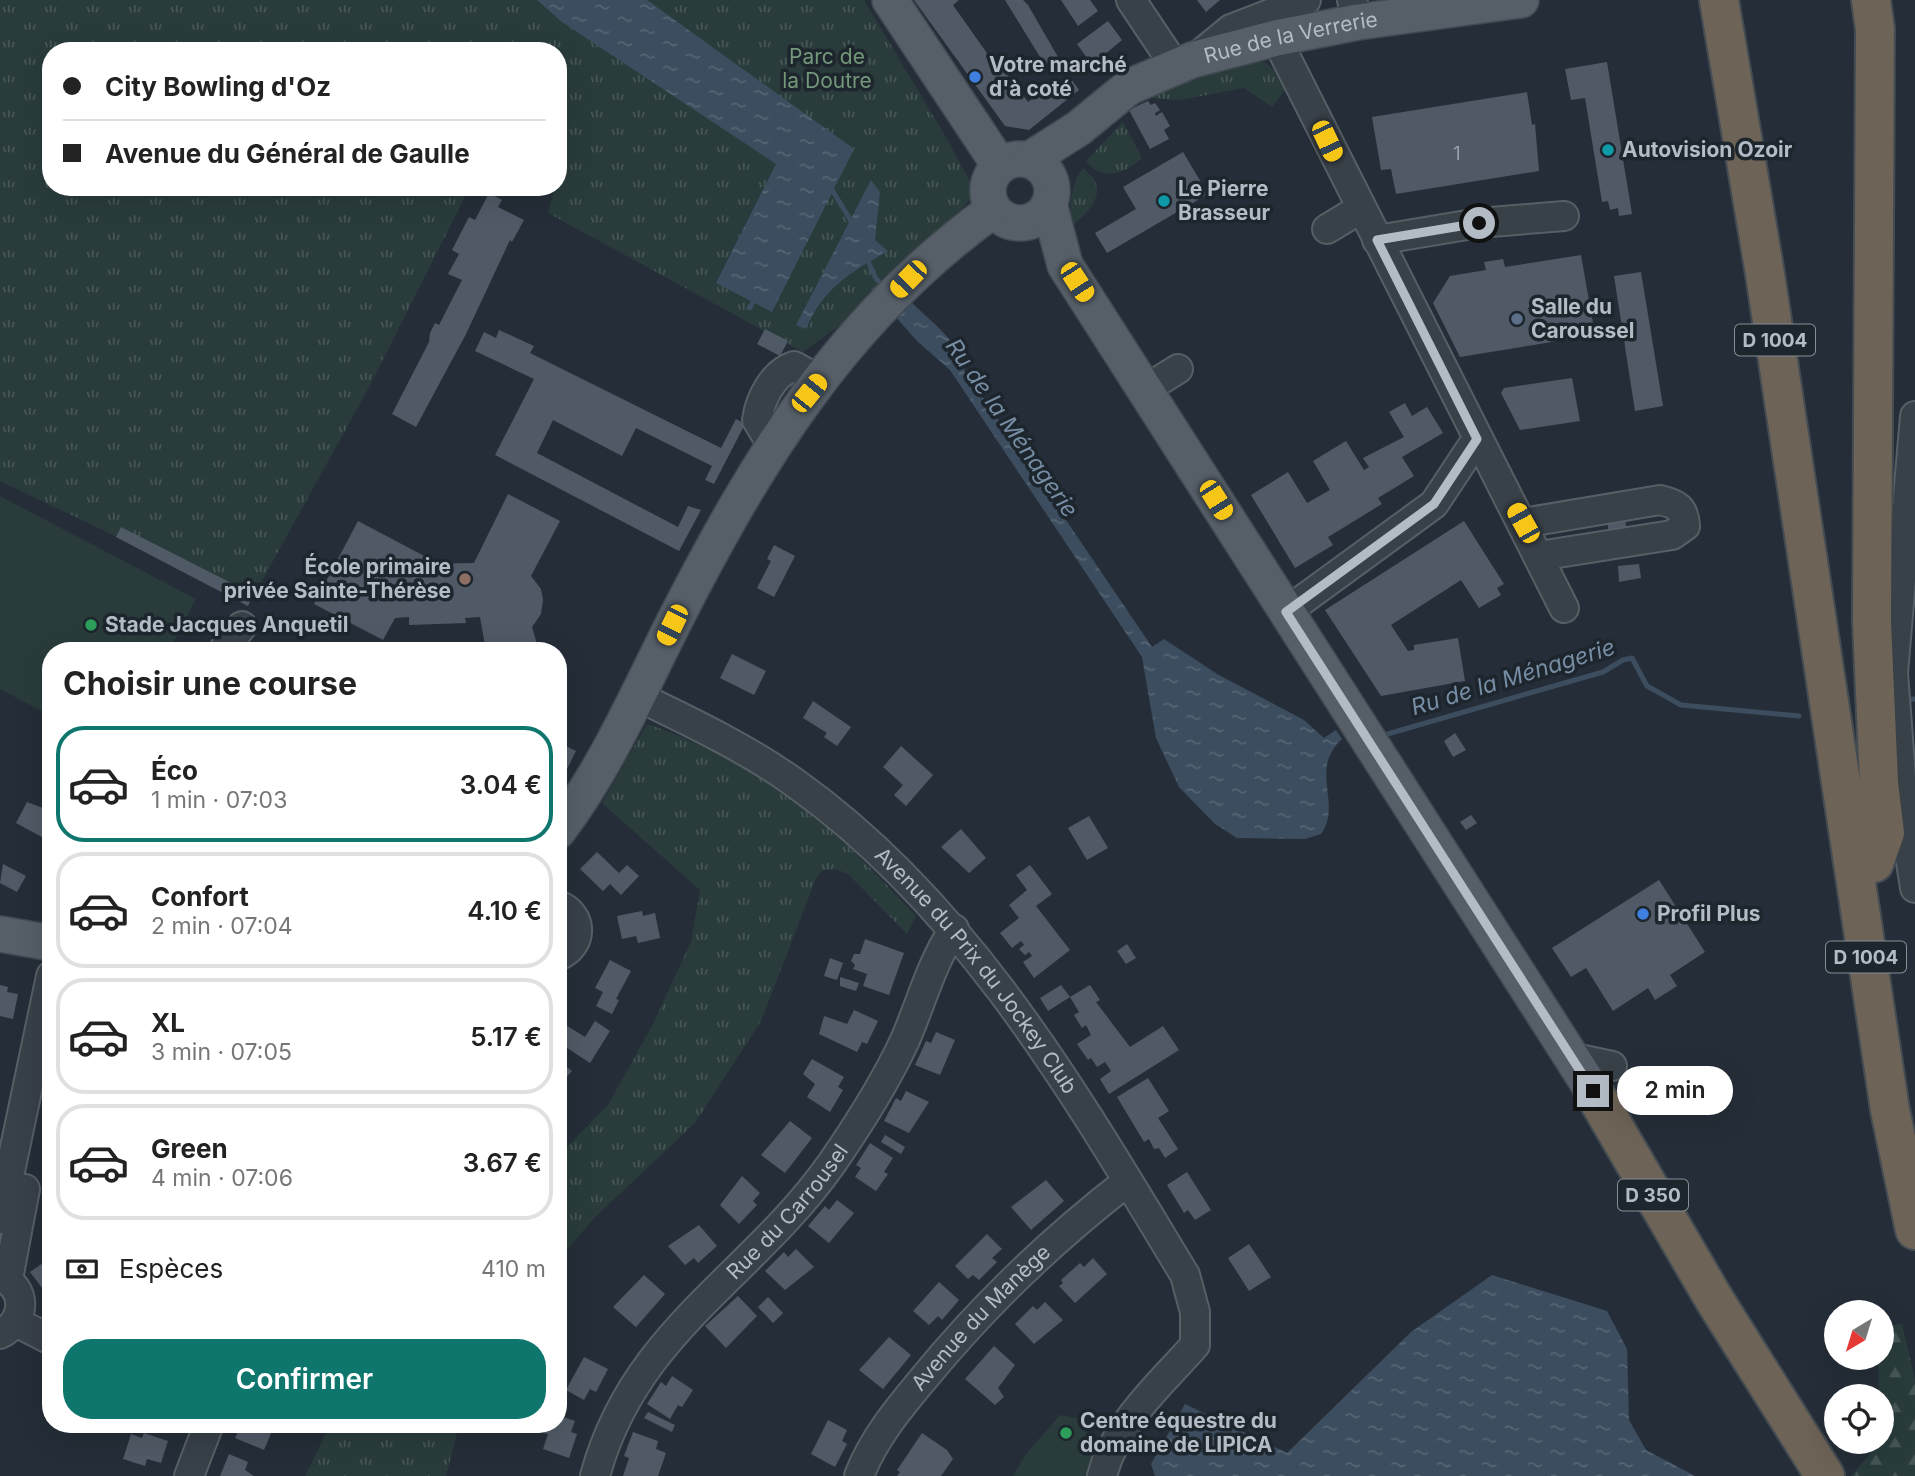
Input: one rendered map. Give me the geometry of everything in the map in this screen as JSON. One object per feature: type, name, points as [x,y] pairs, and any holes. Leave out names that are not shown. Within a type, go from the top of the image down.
[{"type":"highway","name":"D 1004","points":[[1719,0],[1765,274],[1890,1110],[1915,1230]]},
{"type":"highway","name":"D 1004","points":[[1740,0],[1915,1124]]},
{"type":"highway","points":[[1871,0],[1875,29],[1872,622],[1879,783],[1885,833],[1874,863]]},
{"type":"highway","name":"D 350","points":[[1602,1079],[1714,1299],[1825,1476]]},
{"type":"main road","name":"D 350","points":[[890,0],[1032,178],[1065,265],[1146,388],[1570,1057],[1602,1079]]},
{"type":"main road","name":"Rue de la Verrerie","points":[[1006,217],[987,191],[989,181],[1032,178],[1079,128],[1129,87],[1184,63],[1276,38],[1355,11],[1521,0]]},
{"type":"main road","points":[[567,818],[591,783],[727,522],[772,445],[819,380],[908,279],[1006,217],[1037,218],[1032,178]]},
{"type":"main road","name":"D 350","points":[[1006,217],[1065,265]]},
{"type":"main road","points":[[0,934],[42,941]]},
{"type":"street","points":[[1131,0],[1184,63],[1231,29],[1306,0]]},
{"type":"street","points":[[1276,38],[1360,209],[1477,439],[1523,523],[1564,608]]},
{"type":"street","points":[[1327,229],[1360,209]]},
{"type":"street","points":[[1377,240],[1479,223],[1564,216]]},
{"type":"street","points":[[1146,388],[1178,369]]},
{"type":"street","points":[[1915,416],[1896,612],[1895,704],[1904,817],[1915,888]]},
{"type":"street","points":[[1286,612],[1434,504],[1477,439]]},
{"type":"street","points":[[1523,523],[1660,500],[1681,508],[1685,513],[1685,526],[1672,535],[1539,556]]},
{"type":"street","points":[[230,642],[242,626]]},
{"type":"street","name":"Avenue du Prix du Jockey Club","points":[[637,696],[730,743],[794,782],[866,841],[954,929],[1040,1042],[1185,1275],[1195,1312],[1195,1345],[1130,1418],[1114,1442],[1102,1476]]},
{"type":"street","points":[[567,912],[574,917],[578,932],[572,947],[567,951]]},
{"type":"street","name":"Rue du Carrousel","points":[[595,1476],[607,1437],[623,1406],[668,1338],[699,1304],[768,1240],[831,1165],[857,1125],[905,1039],[937,955],[954,929]]},
{"type":"street","points":[[0,1219],[42,1019]]},
{"type":"street","points":[[42,1103],[4,1278],[19,1295],[21,1304],[8,1328],[42,1337]]},
{"type":"street","name":"Avenue du Manège","points":[[859,1476],[896,1411],[966,1329],[1052,1243],[1128,1181]]},
{"type":"street","points":[[189,1476],[206,1433]]},
{"type":"green space","name":"Parc de la Doutre","points":[[0,0],[864,0],[969,180],[972,198],[870,303],[803,352],[548,213],[553,196],[567,196],[567,42],[42,42],[42,196],[465,196],[368,389],[248,606],[105,531],[0,481]]},
{"type":"green space","points":[[1260,59],[1273,69],[1285,90],[1272,107],[1244,88],[1179,100],[1152,98],[1130,108],[1132,104],[1180,80]]},
{"type":"green space","points":[[1123,122],[1142,158],[1121,172],[1099,172],[1086,161]]},
{"type":"green space","points":[[1083,169],[1096,183],[1096,198],[1087,212],[1074,224],[1071,212],[1072,196],[1076,180]]},
{"type":"green space","name":"Stade Jacques Anquetil","points":[[0,496],[196,599],[174,642],[42,642],[42,711],[0,689]]},
{"type":"green space","points":[[647,724],[721,756],[790,799],[854,852],[916,916],[907,934],[848,874],[836,869],[823,870],[817,876],[761,1021],[695,1123],[595,1217],[567,1250],[567,1147],[608,1105],[652,1026],[691,942],[700,890],[602,803]]},
{"type":"green space","points":[[1902,1324],[1915,1380],[1915,1476],[1851,1476],[1870,1454],[1894,1454],[1894,1384],[1879,1384],[1878,1370],[1894,1370],[1894,1325]]},
{"type":"green space","name":"Centre équestre du domaine de LIPICA","points":[[1060,1415],[1078,1418],[1117,1476],[1013,1476],[1026,1454]]},
{"type":"green space","points":[[326,1433],[457,1433],[446,1476],[305,1476]]},
{"type":"water","points":[[537,0],[647,0],[854,149],[772,312],[716,283],[776,164],[562,22]]},
{"type":"water","points":[[871,180],[880,192],[875,240],[888,251],[839,282],[821,302],[806,329],[796,325]]},
{"type":"water","points":[[886,279],[949,339],[959,362],[1152,647],[1164,639],[1217,674],[1304,720],[1324,738],[1336,730],[1342,739],[1332,751],[1327,763],[1329,811],[1321,834],[1305,839],[1237,838],[1215,824],[1179,787],[1156,738],[1142,657],[950,370],[917,341],[871,289]]},
{"type":"water","points":[[1492,1275],[1607,1311],[1627,1349],[1629,1420],[1646,1450],[1695,1476],[1155,1476],[1151,1464],[1185,1404],[1287,1453],[1411,1332]]},
{"type":"building","points":[[914,0],[959,0],[953,5],[996,66],[999,64],[1028,102],[1048,87],[1051,90],[1069,76],[1079,90],[1029,130],[1005,126]]},
{"type":"building","points":[[1005,0],[1023,0],[1028,5],[1058,57],[1045,65]]},
{"type":"building","points":[[1061,0],[1090,0],[1098,11],[1078,26]]},
{"type":"building","points":[[1197,0],[1220,0],[1206,12]]},
{"type":"building","points":[[1108,21],[1122,40],[1092,65],[1077,44]]},
{"type":"building","name":"Autovision Ozoir","points":[[1607,62],[1632,214],[1619,216],[1618,208],[1610,210],[1608,201],[1602,202],[1585,98],[1571,100],[1565,69]]},
{"type":"building","points":[[1527,92],[1532,125],[1535,124],[1539,171],[1396,194],[1391,169],[1381,170],[1372,117]]},
{"type":"building","points":[[1148,101],[1151,105],[1155,103],[1160,110],[1155,113],[1156,116],[1162,112],[1170,126],[1164,130],[1169,139],[1150,149],[1129,110]]},
{"type":"building","name":"Le Pierre Brasseur","points":[[1183,152],[1208,194],[1107,253],[1095,233],[1136,209],[1123,187]]},
{"type":"building","points":[[487,196],[495,196],[502,200],[498,207],[524,220],[512,242],[510,240],[466,334],[416,427],[392,414],[429,342],[435,323],[439,325],[462,280],[448,274],[459,254],[452,250],[469,217],[475,220]]},
{"type":"building","name":"Salle du Caroussel","points":[[1581,255],[1595,335],[1460,357],[1433,303],[1450,276],[1486,270],[1484,262],[1503,259],[1505,267]]},
{"type":"building","points":[[1641,272],[1663,406],[1635,411],[1614,276]]},
{"type":"building","points":[[765,329],[788,341],[780,356],[757,344]]},
{"type":"building","points":[[499,330],[534,346],[530,353],[721,448],[736,419],[745,424],[714,484],[705,480],[712,466],[636,428],[622,456],[553,420],[537,453],[678,527],[688,506],[701,510],[679,551],[495,455],[534,379],[475,351],[484,332],[496,338]]},
{"type":"building","points":[[1572,378],[1580,421],[1520,430],[1501,393],[1504,388]]},
{"type":"building","points":[[1405,403],[1412,416],[1427,407],[1443,433],[1402,457],[1414,476],[1378,498],[1382,504],[1328,537],[1333,545],[1295,568],[1251,495],[1288,472],[1307,503],[1330,490],[1313,461],[1346,441],[1364,470],[1369,467],[1363,458],[1404,437],[1389,412]]},
{"type":"building","points":[[508,494],[560,521],[531,576],[541,589],[543,600],[541,614],[532,627],[536,642],[484,642],[480,617],[465,618],[466,623],[409,625],[409,617],[395,618],[383,640],[314,604],[358,521],[428,558],[424,564],[474,563]]},
{"type":"building","points":[[1625,517],[1627,534],[1609,536],[1607,519]]},
{"type":"building","points":[[1464,521],[1504,584],[1497,588],[1501,595],[1479,608],[1461,580],[1391,625],[1408,651],[1414,650],[1414,645],[1458,638],[1465,681],[1381,696],[1325,610]]},
{"type":"building","points":[[121,527],[253,594],[248,606],[116,537]]},
{"type":"building","points":[[774,545],[795,556],[774,597],[757,588],[771,561],[767,559]]},
{"type":"building","points":[[1639,564],[1641,578],[1619,582],[1618,566]]},
{"type":"building","points":[[732,654],[766,671],[754,695],[720,678]]},
{"type":"building","points":[[813,701],[851,727],[837,746],[824,737],[827,733],[803,718]]},
{"type":"building","points":[[1455,733],[1466,750],[1453,757],[1444,741]]},
{"type":"building","points":[[567,746],[576,751],[567,769]]},
{"type":"building","points":[[901,746],[933,775],[906,806],[894,795],[903,785],[883,767]]},
{"type":"building","points":[[27,802],[42,808],[42,837],[16,823]]},
{"type":"building","points":[[1471,815],[1477,823],[1466,830],[1460,822]]},
{"type":"building","points":[[1089,816],[1108,848],[1087,860],[1068,828]]},
{"type":"building","points":[[961,829],[986,858],[969,873],[941,847]]},
{"type":"building","points":[[597,852],[619,873],[627,865],[639,876],[621,895],[610,884],[603,891],[580,869]]},
{"type":"building","points":[[3,864],[26,876],[17,892],[0,883]]},
{"type":"building","points":[[1030,865],[1052,894],[1036,906],[1070,950],[1034,978],[1023,962],[1032,956],[1029,952],[1025,955],[1019,949],[1024,945],[1021,941],[1012,948],[1000,933],[1019,918],[1009,905],[1027,890],[1016,875]]},
{"type":"building","name":"Profil Plus","points":[[1659,880],[1705,952],[1670,975],[1677,986],[1655,1000],[1648,988],[1613,1011],[1586,968],[1571,977],[1552,948]]},
{"type":"building","points":[[642,911],[643,916],[655,913],[660,938],[638,943],[636,936],[622,939],[617,916]]},
{"type":"building","points":[[865,939],[904,953],[889,995],[863,986],[867,974],[853,969],[855,965],[851,961],[854,954],[860,954]]},
{"type":"building","points":[[1127,944],[1136,958],[1126,964],[1117,951]]},
{"type":"building","points":[[830,958],[843,963],[837,980],[824,976]]},
{"type":"building","points":[[610,960],[631,971],[616,999],[619,1000],[612,1014],[596,1006],[603,992],[595,988]]},
{"type":"building","points":[[840,977],[859,983],[856,991],[840,986]]},
{"type":"building","points":[[0,985],[8,987],[7,992],[18,994],[13,1019],[0,1016]]},
{"type":"building","points":[[1061,985],[1070,997],[1048,1011],[1040,998]]},
{"type":"building","points":[[1090,985],[1100,1000],[1096,1002],[1130,1047],[1163,1026],[1179,1050],[1109,1094],[1100,1079],[1111,1071],[1105,1062],[1097,1067],[1091,1058],[1088,1060],[1077,1044],[1091,1035],[1086,1025],[1082,1028],[1074,1015],[1079,1012],[1070,997]]},
{"type":"building","points":[[854,1010],[878,1021],[867,1044],[862,1042],[857,1052],[819,1034],[824,1016],[847,1024]]},
{"type":"building","points":[[595,1021],[610,1031],[590,1063],[567,1048],[567,1026],[585,1037]]},
{"type":"building","points":[[936,1032],[955,1040],[940,1075],[915,1065],[926,1041],[931,1043]]},
{"type":"building","points":[[812,1059],[844,1077],[838,1087],[843,1090],[830,1112],[807,1097],[815,1084],[803,1074]]},
{"type":"building","points":[[1148,1078],[1169,1111],[1158,1118],[1178,1149],[1165,1158],[1159,1148],[1154,1149],[1149,1139],[1144,1142],[1117,1097]]},
{"type":"building","points":[[906,1091],[929,1102],[909,1133],[884,1121],[896,1098],[901,1101]]},
{"type":"building","points":[[790,1121],[812,1138],[785,1173],[761,1155]]},
{"type":"building","points":[[885,1135],[905,1147],[901,1154],[881,1142]]},
{"type":"building","points":[[870,1143],[893,1158],[884,1172],[888,1174],[876,1191],[855,1177],[861,1168],[856,1165]]},
{"type":"building","points":[[1187,1172],[1211,1210],[1195,1220],[1188,1210],[1184,1213],[1167,1185]]},
{"type":"building","points":[[742,1176],[760,1193],[753,1201],[757,1205],[739,1224],[720,1205]]},
{"type":"building","points":[[1046,1180],[1064,1201],[1031,1230],[1011,1207]]},
{"type":"building","points":[[837,1200],[854,1213],[829,1243],[808,1226],[825,1206],[829,1210]]},
{"type":"building","points":[[699,1225],[717,1246],[698,1263],[694,1258],[685,1265],[668,1246]]},
{"type":"building","points":[[987,1234],[1002,1249],[992,1258],[997,1262],[979,1280],[973,1275],[968,1279],[955,1266]]},
{"type":"building","points":[[1249,1244],[1271,1277],[1249,1291],[1228,1258]]},
{"type":"building","points":[[796,1249],[814,1267],[785,1290],[765,1271],[784,1252],[788,1257]]},
{"type":"building","points":[[1093,1258],[1107,1274],[1075,1303],[1059,1286],[1063,1283],[1061,1280],[1080,1263],[1084,1267]]},
{"type":"building","points":[[42,1264],[42,1288],[30,1272]]},
{"type":"building","points":[[644,1275],[665,1294],[636,1327],[613,1307]]},
{"type":"building","points":[[939,1282],[959,1300],[942,1320],[938,1316],[929,1325],[913,1311]]},
{"type":"building","points":[[738,1296],[757,1316],[726,1348],[705,1326]]},
{"type":"building","points":[[768,1297],[783,1313],[773,1323],[758,1307]]},
{"type":"building","points":[[1045,1302],[1063,1320],[1034,1344],[1015,1324],[1033,1306],[1037,1310]]},
{"type":"building","points":[[889,1337],[911,1355],[883,1389],[859,1370]]},
{"type":"building","points":[[994,1346],[1015,1365],[998,1388],[1004,1397],[995,1405],[965,1379]]},
{"type":"building","points":[[584,1357],[608,1369],[596,1392],[590,1389],[584,1400],[567,1388]]},
{"type":"building","points":[[672,1376],[693,1390],[682,1407],[678,1405],[670,1419],[647,1404],[661,1382],[666,1386]]},
{"type":"building","points":[[648,1412],[675,1425],[672,1432],[644,1418]]},
{"type":"building","points":[[567,1418],[575,1421],[571,1432],[577,1434],[569,1458],[543,1449],[548,1434],[544,1433],[567,1433]]},
{"type":"building","points":[[828,1420],[847,1430],[842,1441],[847,1444],[835,1467],[811,1454]]},
{"type":"building","points":[[633,1432],[658,1441],[656,1449],[666,1453],[658,1476],[623,1476],[629,1458],[624,1456]]},
{"type":"building","points":[[144,1433],[168,1441],[161,1463],[147,1459],[145,1466],[123,1459],[131,1434],[142,1438]]},
{"type":"building","points":[[237,1433],[271,1433],[264,1450],[235,1438]]},
{"type":"building","points":[[922,1433],[947,1450],[953,1459],[941,1476],[897,1476],[900,1472],[897,1470]]},
{"type":"building","points":[[229,1454],[248,1462],[245,1470],[254,1476],[220,1476]]},
{"type":"waterway","name":"Ru de la Ménagerie","points":[[829,185],[853,224]]},
{"type":"waterway","name":"Ru de la Ménagerie","points":[[866,256],[875,277],[883,287]]},
{"type":"waterway","points":[[750,308],[756,296]]},
{"type":"waterway","name":"Ru de la Ménagerie","points":[[1384,735],[1603,672],[1623,660],[1632,658],[1647,686],[1681,705],[1799,716]]},
{"type":"waterway","name":"Ru de la Ménagerie","points":[[1905,700],[1915,699]]},
{"type":"place","name":"Votre marché d'à coté","points":[[975,77]]},
{"type":"place","name":"Autovision Ozoir","points":[[1608,150]]},
{"type":"place","name":"Le Pierre Brasseur","points":[[1164,201]]},
{"type":"place","name":"Salle du Caroussel","points":[[1517,319]]},
{"type":"place","name":"École primaire privée Sainte-Thérèse","points":[[465,579]]},
{"type":"place","name":"Stade Jacques Anquetil","points":[[91,625]]},
{"type":"place","name":"Profil Plus","points":[[1643,914]]},
{"type":"place","name":"Centre équestre du domaine de LIPICA","points":[[1066,1433]]},
{"type":"route","points":[[1479,223],[1377,240],[1477,439],[1434,504],[1286,612],[1593,1091]]}]
